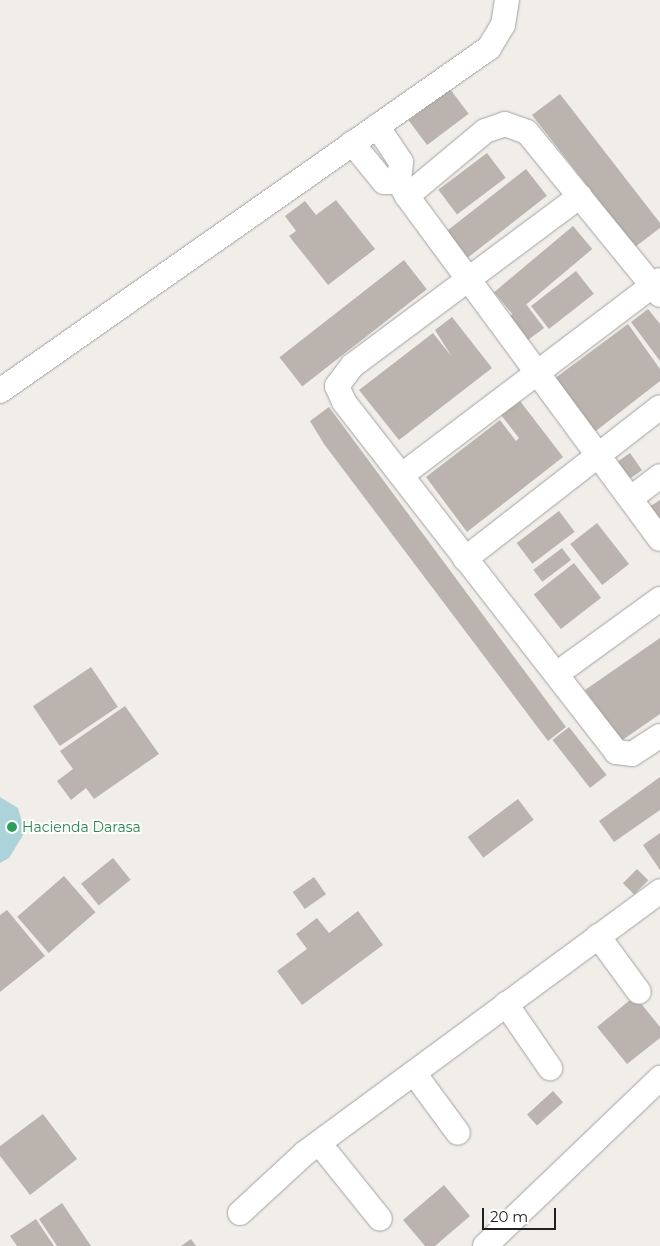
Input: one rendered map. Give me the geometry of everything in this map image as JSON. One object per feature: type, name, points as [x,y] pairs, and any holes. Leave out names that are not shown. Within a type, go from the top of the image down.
[{"type":"street","points":[[3,380],[489,48],[503,25],[507,0]]},
{"type":"street","points":[[402,475],[657,287],[527,132],[505,124],[485,131],[403,189]]},
{"type":"street","points":[[377,126],[401,162],[403,189],[467,281],[660,539]]},
{"type":"street","points":[[352,143],[384,182],[403,189]]},
{"type":"street","points":[[580,196],[352,366],[337,386],[344,402],[465,559],[558,672],[616,752],[632,754],[660,736]]},
{"type":"street","points":[[465,559],[660,407]]},
{"type":"street","points":[[630,498],[660,476]]},
{"type":"street","points":[[558,672],[660,599]]},
{"type":"street","points":[[240,1212],[319,1143],[660,891]]},
{"type":"street","points":[[598,936],[639,992]]},
{"type":"street","points":[[506,1004],[550,1068]]},
{"type":"street","points":[[414,1073],[458,1133]]},
{"type":"street","points":[[485,1246],[660,1078]]},
{"type":"street","points":[[319,1143],[380,1219]]},
{"type":"water","name":"Hacienda Darasa","points":[[0,797],[18,808],[25,832],[9,858],[0,863]]},
{"type":"building","points":[[450,89],[469,114],[427,145],[408,120]]},
{"type":"building","points":[[560,94],[660,223],[660,228],[635,247],[532,115]]},
{"type":"building","points":[[487,153],[506,178],[457,214],[438,190]]},
{"type":"building","points":[[526,169],[547,196],[464,260],[443,234]]},
{"type":"building","points":[[336,200],[375,249],[328,285],[289,236],[296,231],[285,216],[305,201],[316,215]]},
{"type":"building","points":[[573,226],[592,249],[513,315],[494,292]]},
{"type":"building","points":[[404,260],[427,289],[302,386],[279,357]]},
{"type":"building","points":[[576,271],[594,294],[549,329],[531,306]]},
{"type":"building","points":[[526,304],[544,328],[523,344],[505,320]]},
{"type":"building","points":[[648,309],[660,324],[660,361],[631,322]]},
{"type":"building","points":[[452,317],[492,368],[399,440],[359,390],[433,333],[452,357],[435,330]]},
{"type":"building","points":[[628,324],[660,369],[660,381],[592,434],[554,379]]},
{"type":"building","points":[[520,401],[563,457],[467,532],[426,477],[500,420],[516,441],[519,438],[501,415]]},
{"type":"building","points":[[329,407],[566,727],[548,741],[324,444],[310,421]]},
{"type":"building","points":[[630,453],[642,470],[627,481],[615,463]]},
{"type":"building","points":[[660,500],[660,522],[649,507]]},
{"type":"building","points":[[559,511],[575,532],[532,564],[517,543]]},
{"type":"building","points":[[597,523],[629,564],[602,585],[570,544]]},
{"type":"building","points":[[562,548],[571,560],[542,582],[533,570]]},
{"type":"building","points":[[574,563],[601,598],[561,629],[534,594]]},
{"type":"building","points":[[660,638],[660,714],[621,741],[585,690]]},
{"type":"building","points":[[91,667],[118,707],[60,746],[33,706]]},
{"type":"building","points":[[125,706],[159,754],[94,799],[86,788],[71,800],[57,781],[73,769],[60,751]]},
{"type":"building","points":[[569,727],[607,775],[590,788],[552,740]]},
{"type":"building","points":[[660,777],[660,810],[614,842],[599,821]]},
{"type":"building","points":[[518,799],[534,820],[483,858],[468,837]]},
{"type":"building","points":[[660,833],[660,870],[643,845]]},
{"type":"building","points":[[113,858],[131,880],[99,906],[81,884]]},
{"type":"building","points":[[637,869],[648,880],[634,894],[623,883]]},
{"type":"building","points":[[64,876],[95,912],[49,953],[17,917]]},
{"type":"building","points":[[314,877],[326,894],[305,909],[293,892]]},
{"type":"building","points":[[7,910],[45,956],[0,992],[0,915]]},
{"type":"building","points":[[358,911],[383,945],[302,1005],[277,971],[307,949],[296,934],[317,918],[329,933]]},
{"type":"building","points":[[635,996],[660,1027],[660,1038],[627,1064],[597,1027]]},
{"type":"building","points":[[553,1091],[563,1102],[537,1126],[527,1114]]},
{"type":"building","points":[[43,1114],[77,1159],[30,1195],[0,1156],[0,1146]]},
{"type":"building","points":[[444,1185],[470,1216],[435,1246],[425,1246],[403,1220]]},
{"type":"building","points":[[62,1203],[91,1246],[57,1246],[39,1219]]},
{"type":"building","points":[[36,1219],[54,1246],[17,1246],[10,1236]]},
{"type":"building","points":[[191,1239],[196,1246],[181,1246]]},
{"type":"place","name":"Hacienda Darasa","points":[[12,827]]}]
